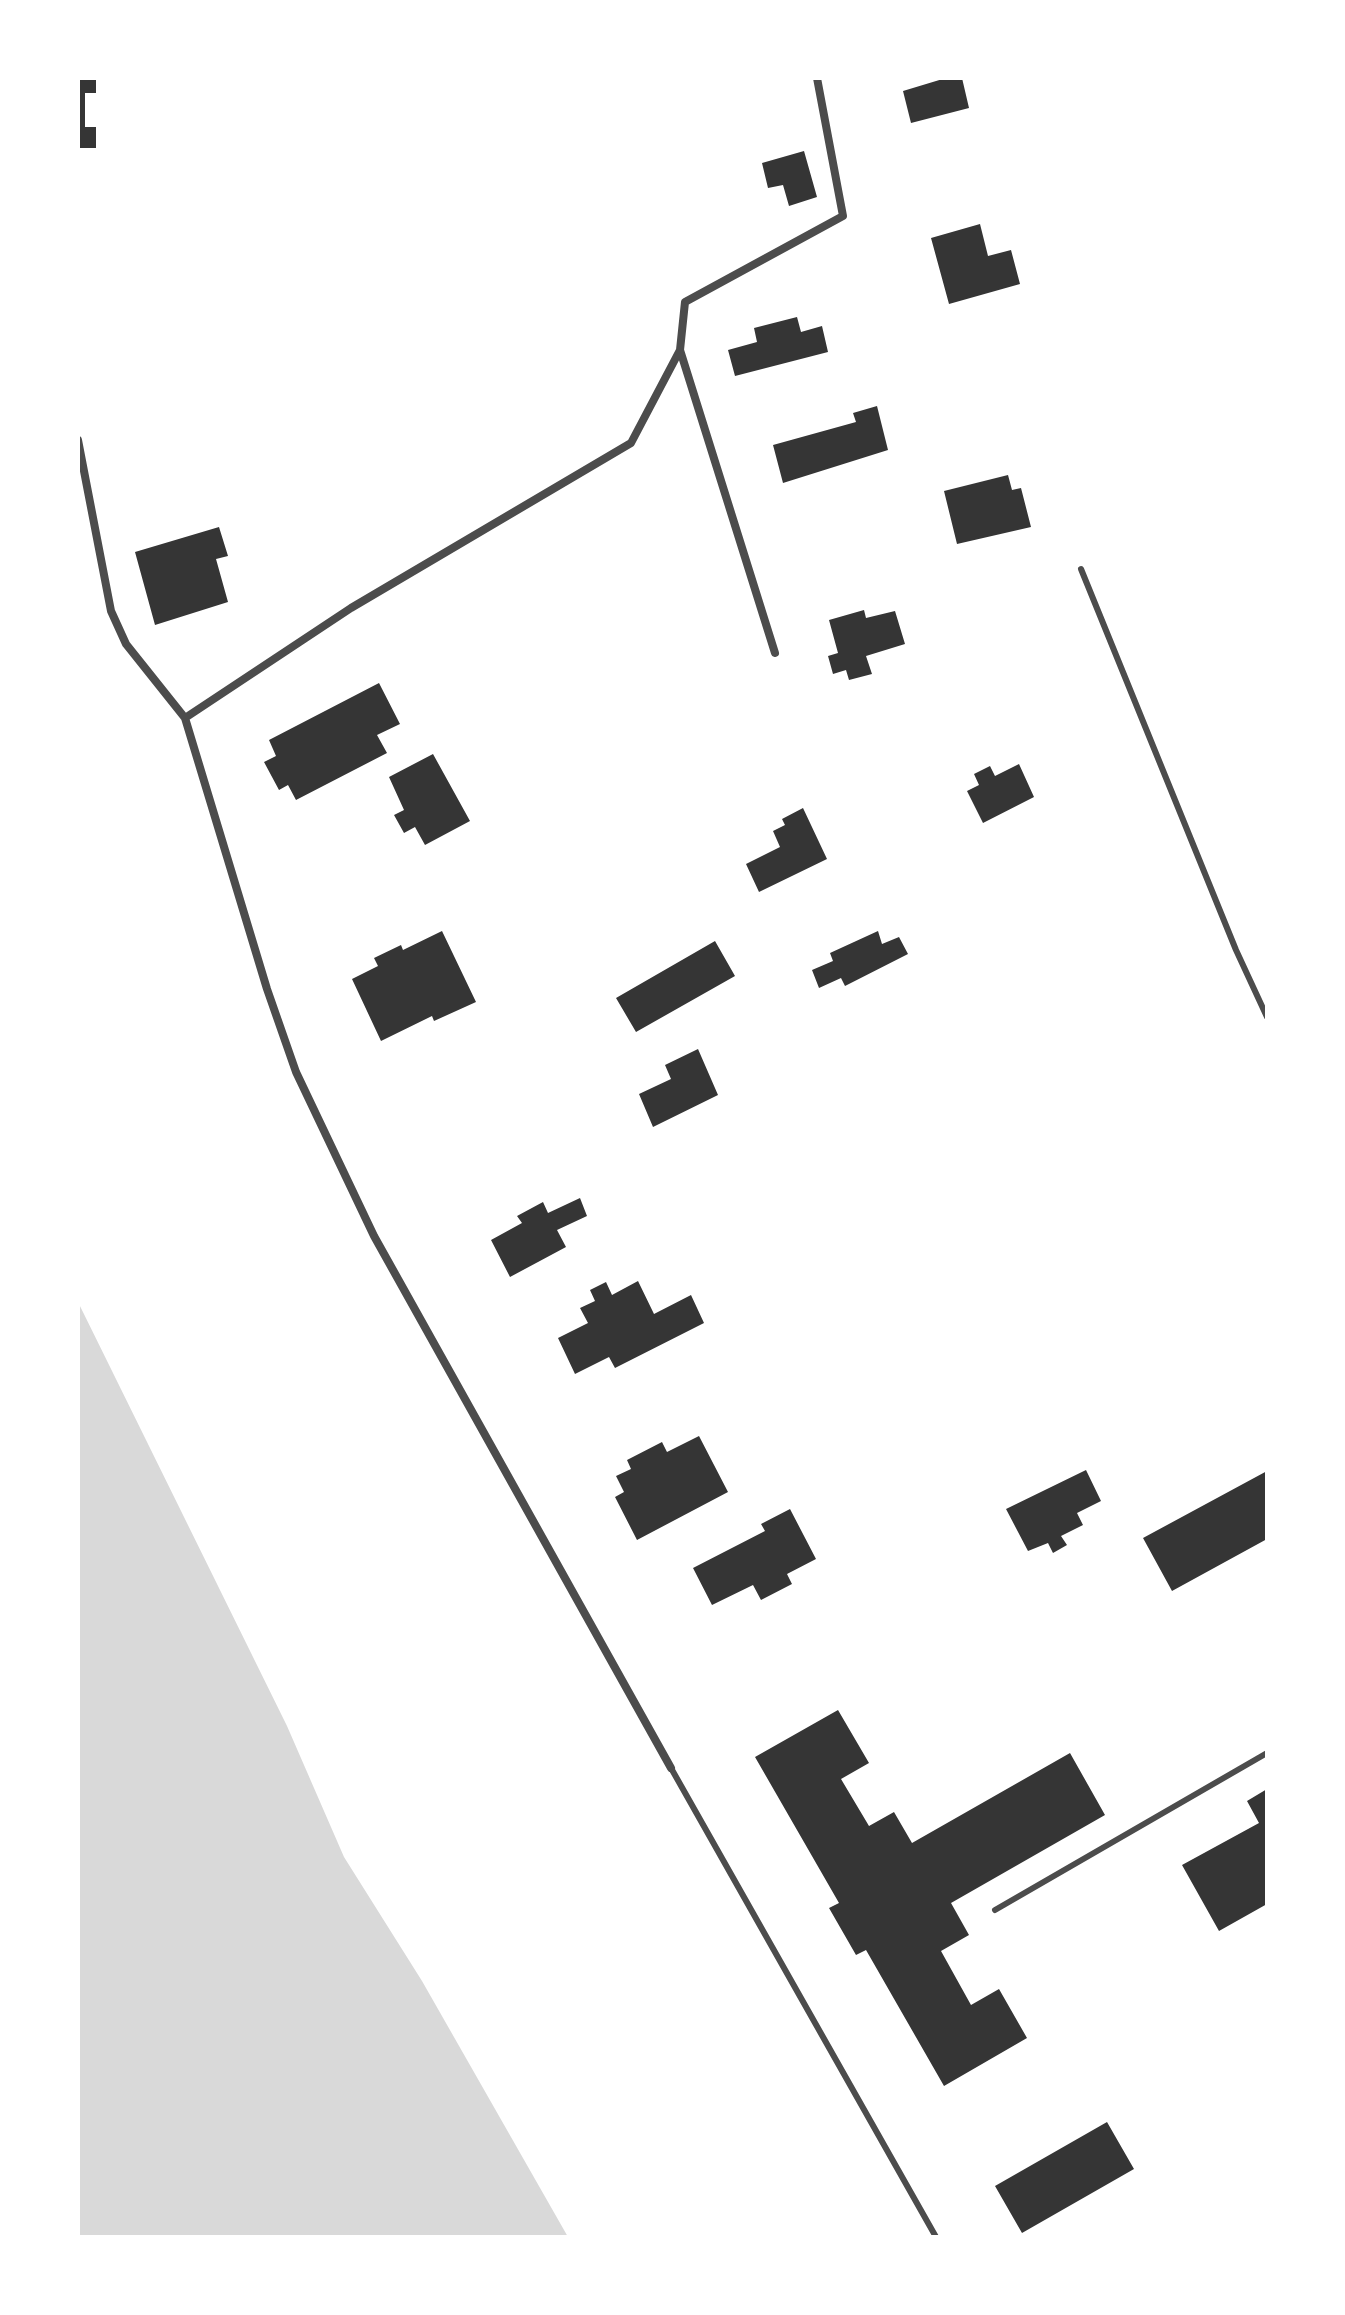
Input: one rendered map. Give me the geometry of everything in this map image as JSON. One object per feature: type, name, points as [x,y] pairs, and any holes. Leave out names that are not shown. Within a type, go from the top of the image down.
[{"type":"street","points":[[185,718],[351,608],[631,443],[680,350],[685,302],[843,216],[817,78]]},
{"type":"street","points":[[680,350],[775,653]]},
{"type":"street","points":[[78,440],[111,611],[126,644],[185,718],[267,989],[296,1072],[374,1236],[671,1768]]},
{"type":"lane","points":[[1081,569],[1236,950],[1267,1017]]},
{"type":"lane","points":[[995,1910],[1267,1753]]},
{"type":"lane","points":[[671,1768],[936,2237]]},
{"type":"shaded area","points":[[78,1302],[287,1726],[344,1857],[422,1981],[568,2237],[78,2237]]},
{"type":"building","points":[[78,78],[96,78],[96,93],[85,93],[85,127],[96,127],[96,148],[78,148]]},
{"type":"building","points":[[946,78],[962,78],[969,108],[911,123],[903,91]]},
{"type":"building","points":[[804,151],[817,197],[789,206],[783,185],[768,188],[762,163]]},
{"type":"building","points":[[980,224],[988,256],[1011,250],[1020,284],[949,304],[931,238]]},
{"type":"building","points":[[797,317],[801,332],[822,326],[828,352],[735,376],[728,350],[757,342],[754,328]]},
{"type":"building","points":[[877,406],[888,450],[783,483],[773,445],[856,422],[853,413]]},
{"type":"building","points":[[1008,475],[1012,490],[1021,488],[1031,527],[957,544],[944,491]]},
{"type":"building","points":[[219,527],[228,556],[216,559],[228,602],[155,625],[135,552]]},
{"type":"building","points":[[864,610],[866,618],[895,611],[905,644],[866,656],[872,674],[849,680],[846,670],[833,674],[828,656],[838,653],[829,620]]},
{"type":"building","points":[[379,683],[400,724],[377,735],[387,753],[296,800],[288,785],[279,790],[264,762],[276,756],[269,740]]},
{"type":"building","points":[[433,754],[470,821],[425,845],[415,827],[404,833],[394,815],[404,810],[389,777]]},
{"type":"building","points":[[1019,764],[1034,797],[983,823],[967,791],[979,785],[974,774],[990,766],[995,776]]},
{"type":"building","points":[[803,808],[827,859],[759,892],[746,864],[780,847],[773,831],[785,825],[782,819]]},
{"type":"building","points":[[442,931],[476,1002],[434,1021],[432,1016],[381,1041],[352,979],[378,966],[374,958],[401,945],[403,950]]},
{"type":"building","points":[[878,931],[882,944],[899,937],[908,954],[845,986],[841,978],[819,988],[812,970],[833,961],[830,953]]},
{"type":"building","points":[[715,941],[735,976],[636,1032],[616,998]]},
{"type":"building","points":[[698,1049],[718,1095],[653,1127],[639,1094],[671,1079],[665,1065]]},
{"type":"building","points":[[580,1198],[587,1216],[557,1230],[566,1247],[510,1277],[491,1240],[522,1223],[517,1216],[543,1202],[548,1213]]},
{"type":"building","points":[[638,1281],[654,1314],[691,1295],[704,1323],[615,1368],[609,1357],[575,1374],[558,1338],[588,1323],[580,1308],[595,1301],[590,1290],[606,1282],[612,1295]]},
{"type":"building","points":[[699,1436],[728,1492],[637,1540],[615,1497],[624,1492],[616,1476],[631,1469],[627,1460],[662,1442],[667,1452]]},
{"type":"building","points":[[1086,1470],[1101,1501],[1077,1513],[1083,1525],[1061,1536],[1067,1545],[1053,1553],[1048,1543],[1028,1551],[1006,1509]]},
{"type":"building","points":[[1267,1471],[1267,1539],[1172,1591],[1143,1538]]},
{"type":"building","points":[[790,1509],[816,1559],[787,1574],[792,1584],[761,1600],[753,1585],[712,1605],[693,1568],[765,1531],[761,1524]]},
{"type":"building","points":[[838,1710],[869,1763],[841,1779],[869,1826],[894,1812],[912,1843],[1070,1753],[1105,1815],[951,1903],[969,1935],[941,1951],[971,2005],[999,1989],[1027,2038],[944,2086],[866,1950],[856,1955],[829,1908],[839,1903],[755,1757]]},
{"type":"building","points":[[1267,1789],[1267,1904],[1219,1931],[1182,1865],[1259,1823],[1247,1801]]},
{"type":"building","points":[[1107,2122],[1134,2169],[1022,2233],[995,2186]]}]
